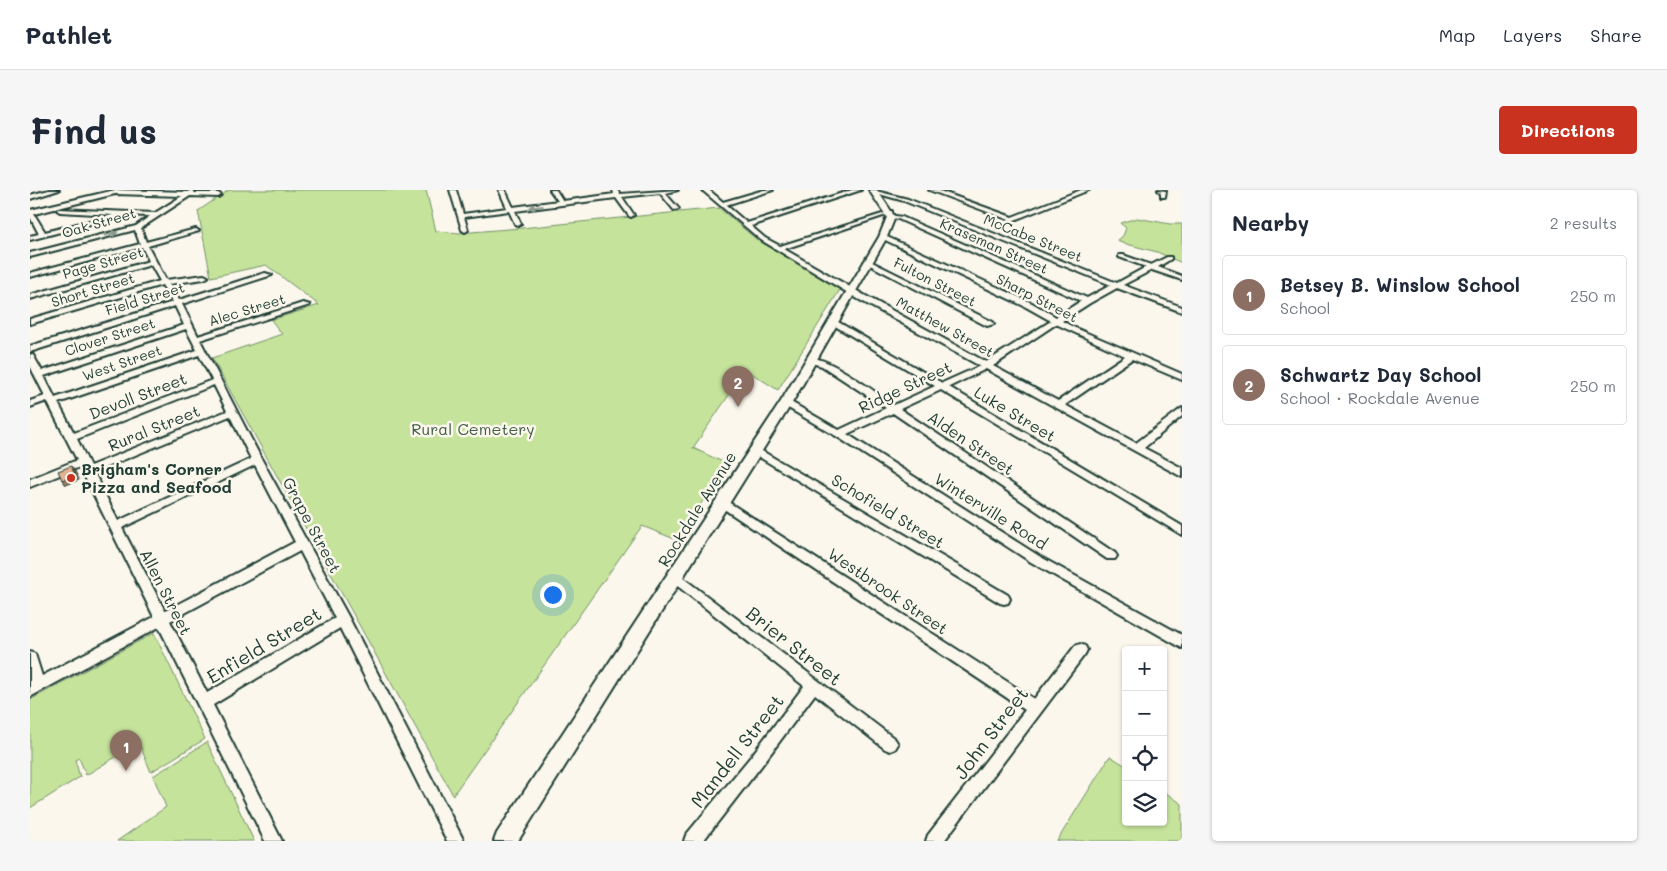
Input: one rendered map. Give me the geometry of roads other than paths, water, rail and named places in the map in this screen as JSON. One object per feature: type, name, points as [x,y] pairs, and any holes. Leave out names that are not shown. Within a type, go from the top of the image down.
[{"type":"main road","points":[[874,190],[890,214]]},
{"type":"main road","name":"Rockdale Avenue","points":[[505,841],[786,403],[883,237],[890,222],[890,214]]},
{"type":"street","points":[[30,198],[56,190]]},
{"type":"street","points":[[453,190],[465,230]]},
{"type":"street","points":[[502,190],[518,224]]},
{"type":"street","points":[[553,190],[562,203]]},
{"type":"street","points":[[460,216],[562,203],[617,193],[676,190]]},
{"type":"street","name":"Matthew Street","points":[[705,190],[746,225],[780,248],[986,366],[1182,473]]},
{"type":"street","points":[[722,204],[770,190]]},
{"type":"street","points":[[746,225],[858,190]]},
{"type":"street","name":"McCabe Street","points":[[874,190],[913,203],[1182,310]]},
{"type":"street","points":[[932,190],[1012,219],[1086,190]]},
{"type":"street","points":[[82,211],[117,191]]},
{"type":"street","points":[[43,234],[30,213],[117,191],[193,192],[218,195]]},
{"type":"street","points":[[660,191],[676,210]]},
{"type":"street","name":"Oak Street","points":[[30,255],[138,227],[193,192]]},
{"type":"street","points":[[617,193],[631,215]]},
{"type":"street","points":[[46,209],[124,214],[158,214]]},
{"type":"street","points":[[30,238],[124,214]]},
{"type":"street","points":[[780,248],[890,214]]},
{"type":"street","name":"Kraseman Street","points":[[890,214],[1087,301]]},
{"type":"street","name":"Grape Street","points":[[138,227],[144,244],[177,303],[257,460],[343,620],[456,841]]},
{"type":"street","points":[[30,275],[196,231]]},
{"type":"street","name":"Sharp Street","points":[[883,237],[1029,305],[1057,322],[1182,377]]},
{"type":"street","points":[[1120,256],[1182,278]]},
{"type":"street","name":"Ridge Street","points":[[839,434],[986,366],[1087,301],[1169,258]]},
{"type":"street","name":"Page Street","points":[[30,297],[154,262]]},
{"type":"street","name":"Fulton Street","points":[[868,262],[990,324]]},
{"type":"street","name":"Field Street","points":[[30,349],[268,275]]},
{"type":"street","name":"Short Street","points":[[30,322],[164,282],[204,277]]},
{"type":"street","name":"Alec Street","points":[[195,339],[306,305]]},
{"type":"street","name":"Luke Street","points":[[833,322],[1182,531]]},
{"type":"street","name":"Clover Street","points":[[39,375],[189,326]]},
{"type":"street","name":"West Street","points":[[30,404],[51,400],[200,351]]},
{"type":"street","points":[[1059,405],[1131,355]]},
{"type":"street","name":"Allen Street","points":[[30,357],[274,841]]},
{"type":"street","name":"Alden Street","points":[[811,360],[826,364],[1112,556]]},
{"type":"street","name":"Devoll Street","points":[[71,438],[217,382]]},
{"type":"street","name":"Winterville Road","points":[[786,403],[839,434],[1035,559],[1182,642]]},
{"type":"street","points":[[1137,448],[1182,411]]},
{"type":"street","name":"Rural Street","points":[[30,483],[85,466],[232,412]]},
{"type":"street","name":"Schofield Street","points":[[755,450],[1004,599]]},
{"type":"street","points":[[115,527],[257,460]]},
{"type":"street","name":"Westbrook Street","points":[[722,502],[1035,708]]},
{"type":"street","points":[[30,658],[34,688],[302,544]]},
{"type":"street","name":"Brier Street","points":[[674,577],[890,744]]},
{"type":"street","name":"Enfield Street","points":[[204,703],[343,620]]},
{"type":"street","name":"John Street","points":[[934,841],[1080,650]]},
{"type":"street","name":"Mandell Street","points":[[692,841],[757,760],[813,685]]},
{"type":"place","name":"Schwartz Day School","points":[[738,407]]},
{"type":"place","name":"Brigham's Corner Pizza and Seafood","points":[[71,478]]},
{"type":"place","name":"Betsey B. Winslow School","points":[[126,771]]},
{"type":"park label","name":"Rural Cemetery","points":[[473,429]]}]
